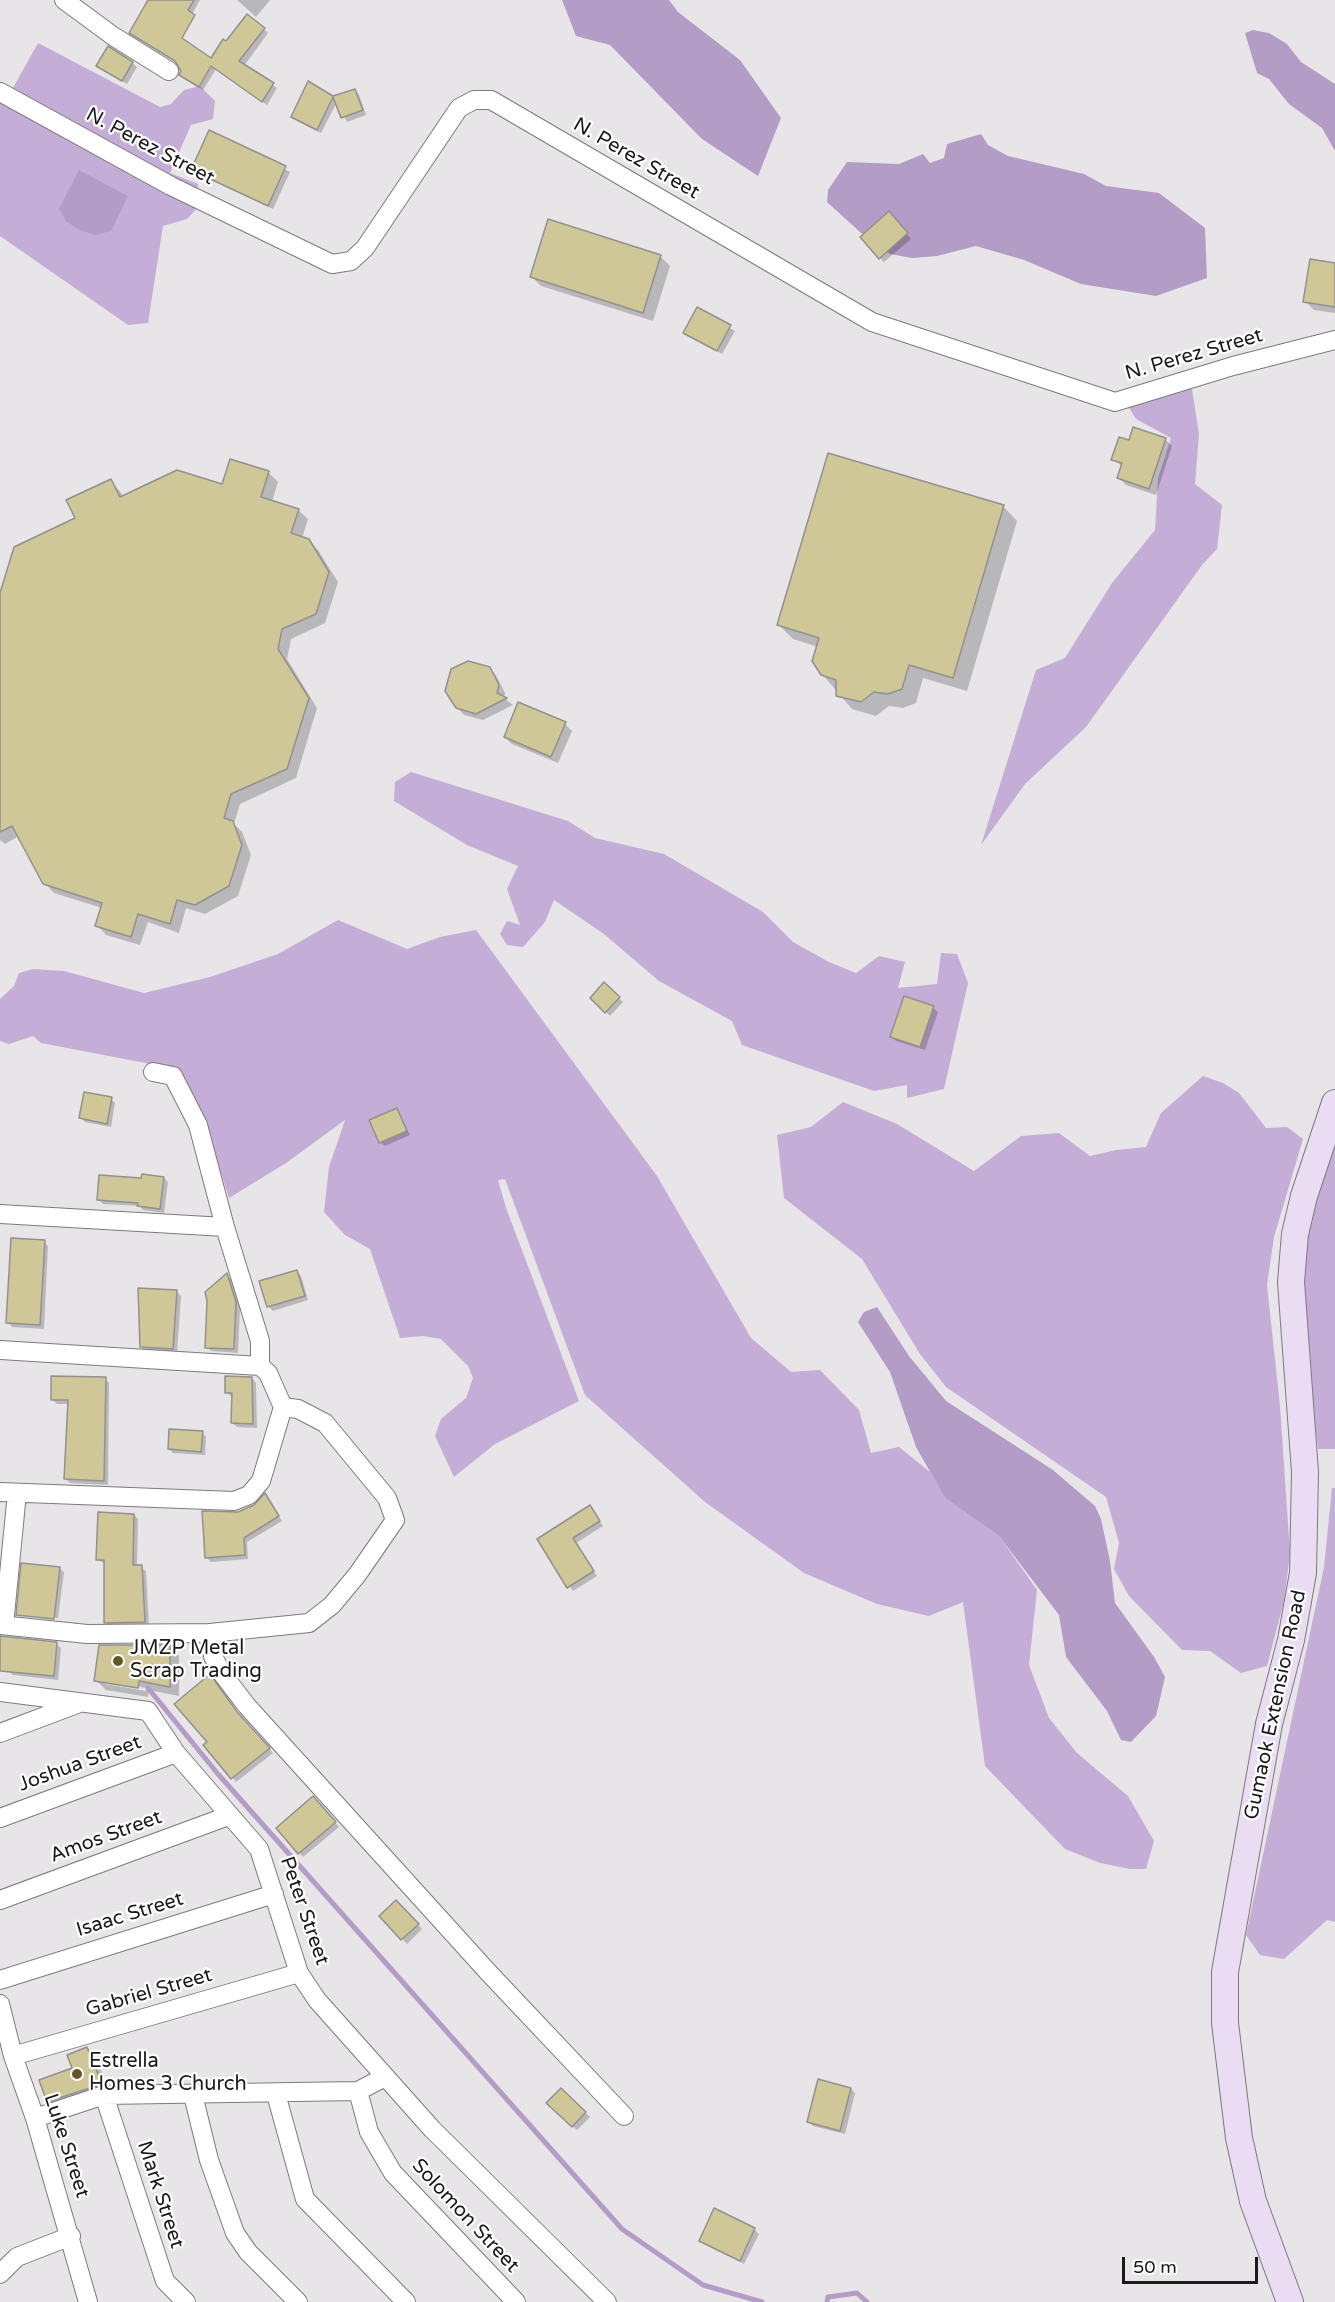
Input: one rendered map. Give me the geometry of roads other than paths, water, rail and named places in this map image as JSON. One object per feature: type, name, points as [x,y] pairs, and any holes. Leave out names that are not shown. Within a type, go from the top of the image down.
[{"type":"street","points":[[64,0],[113,36],[169,71]]},
{"type":"street","name":"N. Perez Street","points":[[0,92],[171,186],[332,264],[351,261],[366,248],[459,108],[474,100],[491,100],[872,322],[1115,402],[1233,366],[1335,339]]},
{"type":"street","points":[[153,1072],[173,1076],[198,1125],[225,1227],[260,1341],[260,1366]]},
{"type":"street","name":"Gumaok Extension Road","points":[[1290,2302],[1253,2201],[1239,2138],[1225,2023],[1225,1972],[1269,1724],[1291,1640],[1303,1573],[1305,1472],[1291,1282],[1295,1234],[1304,1196],[1335,1103]]},
{"type":"street","points":[[0,1214],[225,1227]]},
{"type":"street","points":[[0,1350],[260,1366],[268,1373],[283,1407],[261,1481],[249,1494],[234,1501],[8,1492],[2,1625],[87,1634],[210,1634],[309,1623],[332,1605],[357,1575],[395,1520],[387,1498],[325,1424],[298,1408],[283,1407]]},
{"type":"street","points":[[210,1634],[213,1656],[221,1672],[247,1706],[488,1972],[624,2116]]},
{"type":"street","name":"Peter Street","points":[[0,1692],[148,1711],[176,1753],[228,1816],[259,1849],[299,1973],[317,2000],[432,2129],[531,2230],[607,2302]]},
{"type":"street","points":[[0,1733],[81,1703]]},
{"type":"street","name":"Joshua Street","points":[[0,1818],[176,1753]]},
{"type":"street","name":"Amos Street","points":[[0,1900],[228,1816]]},
{"type":"street","name":"Isaac Street","points":[[0,1980],[274,1894]]},
{"type":"street","name":"Gabriel Street","points":[[13,2056],[299,1973]]},
{"type":"street","name":"Luke Street","points":[[0,2004],[13,2056],[35,2118],[71,2236],[88,2302]]},
{"type":"street","points":[[35,2118],[104,2095],[358,2091],[385,2077]]},
{"type":"street","name":"Solomon Street","points":[[358,2091],[369,2132],[393,2174],[516,2302]]},
{"type":"street","points":[[276,2094],[305,2199],[406,2302]]},
{"type":"street","name":"Mark Street","points":[[104,2095],[165,2281],[186,2302]]},
{"type":"street","points":[[193,2095],[209,2160],[234,2233],[248,2252],[298,2302]]},
{"type":"street","points":[[0,2274],[16,2257],[71,2236]]},
{"type":"waterway","points":[[148,1688],[218,1774],[622,2229],[703,2285],[762,2302]]},
{"type":"waterway","points":[[827,2302],[828,2297],[857,2293],[867,2302]]},
{"type":"place","name":"JMZP Metal Scrap Trading","points":[[118,1661]]},
{"type":"place","name":"Estrella Homes 3 Church","points":[[77,2074]]}]
